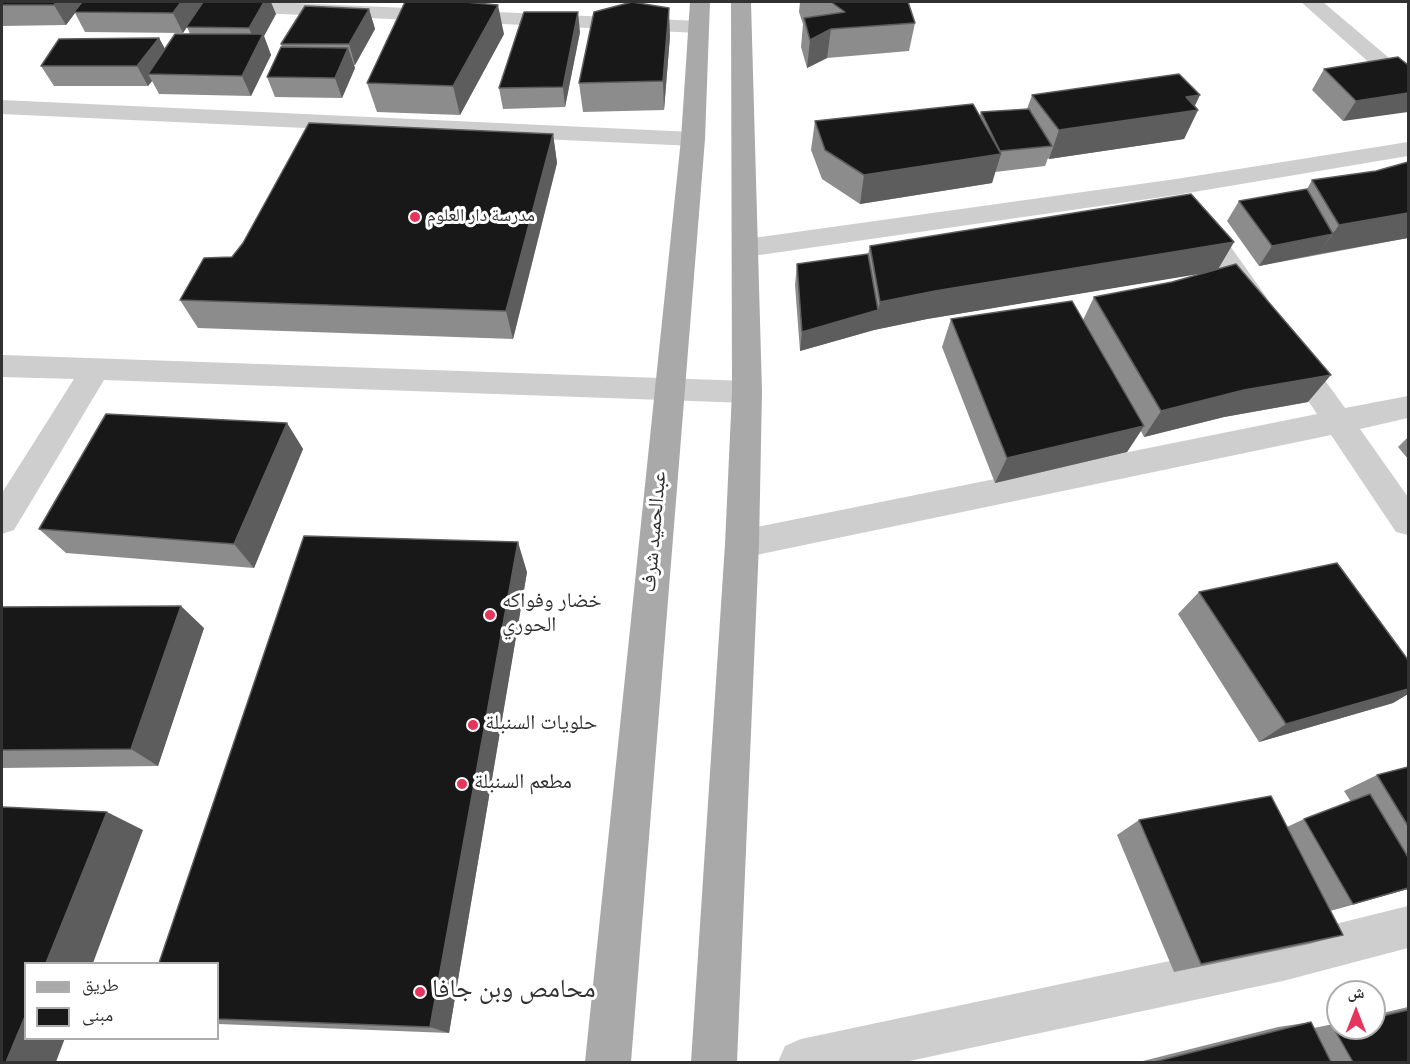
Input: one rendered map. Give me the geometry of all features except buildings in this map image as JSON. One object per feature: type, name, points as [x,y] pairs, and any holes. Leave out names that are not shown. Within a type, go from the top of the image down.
[{"type":"main road","points":[[714,1062],[742,544],[747,392],[741,2]]},
{"type":"main road","name":"عبدالحميد شرف","points":[[608,1062],[693,139],[700,14]]},
{"type":"street","points":[[1311,2],[1408,85]]},
{"type":"street","points":[[237,6],[700,14]]},
{"type":"street","points":[[2,108],[693,139]]},
{"type":"street","points":[[746,248],[1176,187],[1408,149]]},
{"type":"street","points":[[1176,187],[1408,522]]},
{"type":"street","points":[[2,366],[747,392]]},
{"type":"street","points":[[2,520],[95,370]]},
{"type":"street","points":[[742,544],[1408,407]]},
{"type":"street","points":[[801,1062],[1283,959],[1408,927]]},
{"type":"place","name":"مدرسة دار العلوم","points":[[415,217]]},
{"type":"place","name":"خضار وفواكه الحوري","points":[[490,615]]},
{"type":"place","name":"حلويات السنبلة","points":[[473,725]]},
{"type":"place","name":"مطعم السنبلة","points":[[462,784]]},
{"type":"place","name":"محامص وبن جافا","points":[[420,992]]}]
